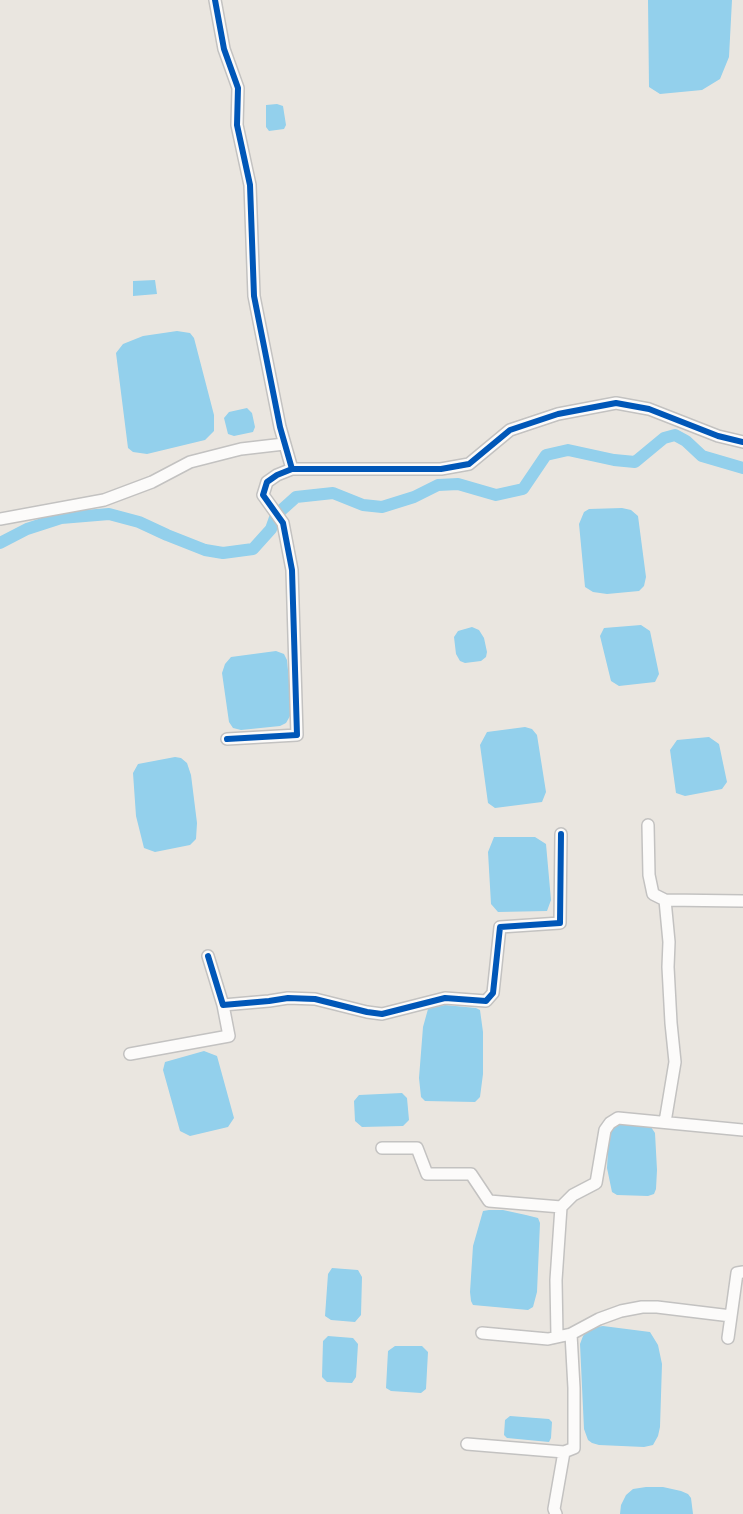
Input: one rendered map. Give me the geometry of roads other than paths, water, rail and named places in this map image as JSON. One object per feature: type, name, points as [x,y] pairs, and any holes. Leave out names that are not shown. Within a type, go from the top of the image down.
[{"type":"street","points":[[215,0],[224,50],[238,88],[237,125],[250,185],[254,296],[284,444],[292,469]]},
{"type":"street","points":[[227,739],[297,734],[292,570],[283,524],[263,495],[267,482],[277,475],[292,469],[441,469],[469,464],[510,430],[558,414],[616,403],[649,409],[718,436],[743,442]]},
{"type":"street","points":[[0,519],[104,500],[152,482],[190,462],[241,449],[284,444]]},
{"type":"street","points":[[648,825],[648,875],[653,894],[664,900],[743,901]]},
{"type":"street","points":[[223,1005],[288,998],[315,999],[382,1014],[445,998],[486,1001],[493,993],[500,927],[560,923],[561,834]]},
{"type":"street","points":[[664,900],[669,942],[668,967],[675,1062],[665,1122]]},
{"type":"street","points":[[130,1054],[229,1036],[223,1005],[208,956]]},
{"type":"street","points":[[557,1337],[556,1280],[561,1207],[573,1195],[596,1183],[605,1130],[610,1123],[618,1118],[743,1130]]},
{"type":"street","points":[[382,1148],[417,1148],[427,1174],[471,1174],[489,1201],[561,1207]]},
{"type":"street","points":[[728,1338],[737,1273],[743,1272]]},
{"type":"street","points":[[482,1333],[548,1339],[571,1334],[599,1319],[622,1311],[642,1307],[657,1307],[731,1316]]},
{"type":"street","points":[[467,1444],[564,1452],[574,1448],[574,1388],[571,1334]]},
{"type":"street","points":[[556,1514],[554,1509],[564,1452]]},
{"type":"water","points":[[648,0],[732,0],[729,57],[720,79],[702,90],[660,94],[649,87]]},
{"type":"water","points":[[277,104],[283,106],[286,125],[284,129],[269,131],[266,127],[266,105]]},
{"type":"water","points":[[155,280],[157,294],[133,296],[133,281]]},
{"type":"water","points":[[177,331],[190,333],[194,338],[214,415],[214,431],[205,440],[147,454],[133,452],[128,448],[116,353],[123,344],[143,336]]},
{"type":"water","points":[[247,408],[252,413],[255,427],[253,432],[234,436],[228,434],[224,418],[229,412]]},
{"type":"water","points":[[622,508],[631,510],[638,516],[646,577],[644,586],[639,591],[607,594],[593,592],[585,587],[579,524],[584,512],[589,509]]},
{"type":"water","points":[[641,625],[650,631],[659,674],[655,682],[619,686],[611,681],[600,636],[604,628]]},
{"type":"water","points":[[472,627],[479,630],[484,638],[487,652],[486,657],[481,661],[465,663],[460,661],[456,654],[454,637],[458,631]]},
{"type":"water","points":[[276,651],[284,654],[287,660],[291,701],[290,716],[286,723],[280,726],[241,730],[233,728],[229,722],[222,673],[225,664],[231,657]]},
{"type":"water","points":[[525,727],[532,729],[537,735],[546,792],[542,802],[495,808],[488,803],[480,745],[487,732]]},
{"type":"water","points":[[709,737],[719,744],[727,782],[722,789],[685,796],[676,793],[670,750],[677,740]]},
{"type":"water","points":[[175,757],[181,758],[187,763],[191,775],[197,823],[196,839],[190,845],[155,852],[144,848],[136,816],[133,773],[138,764]]},
{"type":"water","points":[[494,837],[535,837],[546,844],[551,900],[547,911],[498,912],[491,904],[488,852]]},
{"type":"water","points":[[445,1005],[480,1010],[483,1032],[483,1074],[480,1097],[475,1102],[425,1101],[421,1097],[419,1078],[423,1027],[428,1009]]},
{"type":"water","points":[[204,1051],[217,1056],[234,1118],[228,1127],[190,1136],[180,1131],[163,1070],[165,1062]]},
{"type":"water","points":[[402,1093],[407,1098],[409,1120],[403,1126],[362,1127],[355,1121],[354,1101],[359,1095]]},
{"type":"water","points":[[613,1125],[651,1127],[655,1133],[657,1170],[654,1194],[648,1196],[617,1195],[612,1192],[607,1168],[609,1131]]},
{"type":"water","points":[[503,1210],[538,1218],[540,1223],[537,1292],[533,1307],[528,1310],[473,1305],[471,1301],[473,1246],[483,1211]]},
{"type":"water","points":[[332,1268],[358,1270],[362,1277],[361,1315],[355,1322],[331,1320],[325,1316],[328,1274]]},
{"type":"water","points":[[603,1326],[650,1332],[658,1345],[662,1364],[660,1427],[653,1445],[644,1447],[599,1445],[588,1440],[584,1429],[580,1344],[588,1330]]},
{"type":"water","points":[[328,1336],[353,1338],[358,1344],[356,1377],[352,1383],[327,1382],[322,1377],[323,1341]]},
{"type":"water","points":[[395,1346],[422,1346],[428,1352],[426,1389],[421,1393],[391,1391],[386,1388],[388,1351]]},
{"type":"water","points":[[510,1416],[549,1419],[552,1422],[549,1442],[507,1438],[504,1435],[505,1420]]},
{"type":"water","points":[[663,1487],[688,1494],[691,1498],[693,1514],[620,1514],[621,1505],[626,1495],[633,1489]]},
{"type":"waterway","points":[[0,543],[27,529],[61,518],[109,514],[139,522],[205,550],[223,553],[253,549],[271,529],[276,515],[296,497],[333,493],[363,505],[382,507],[414,497],[438,485],[458,484],[496,495],[523,489],[546,455],[568,450],[614,460],[635,462],[664,438],[675,435],[686,441],[702,456],[743,468]]}]
